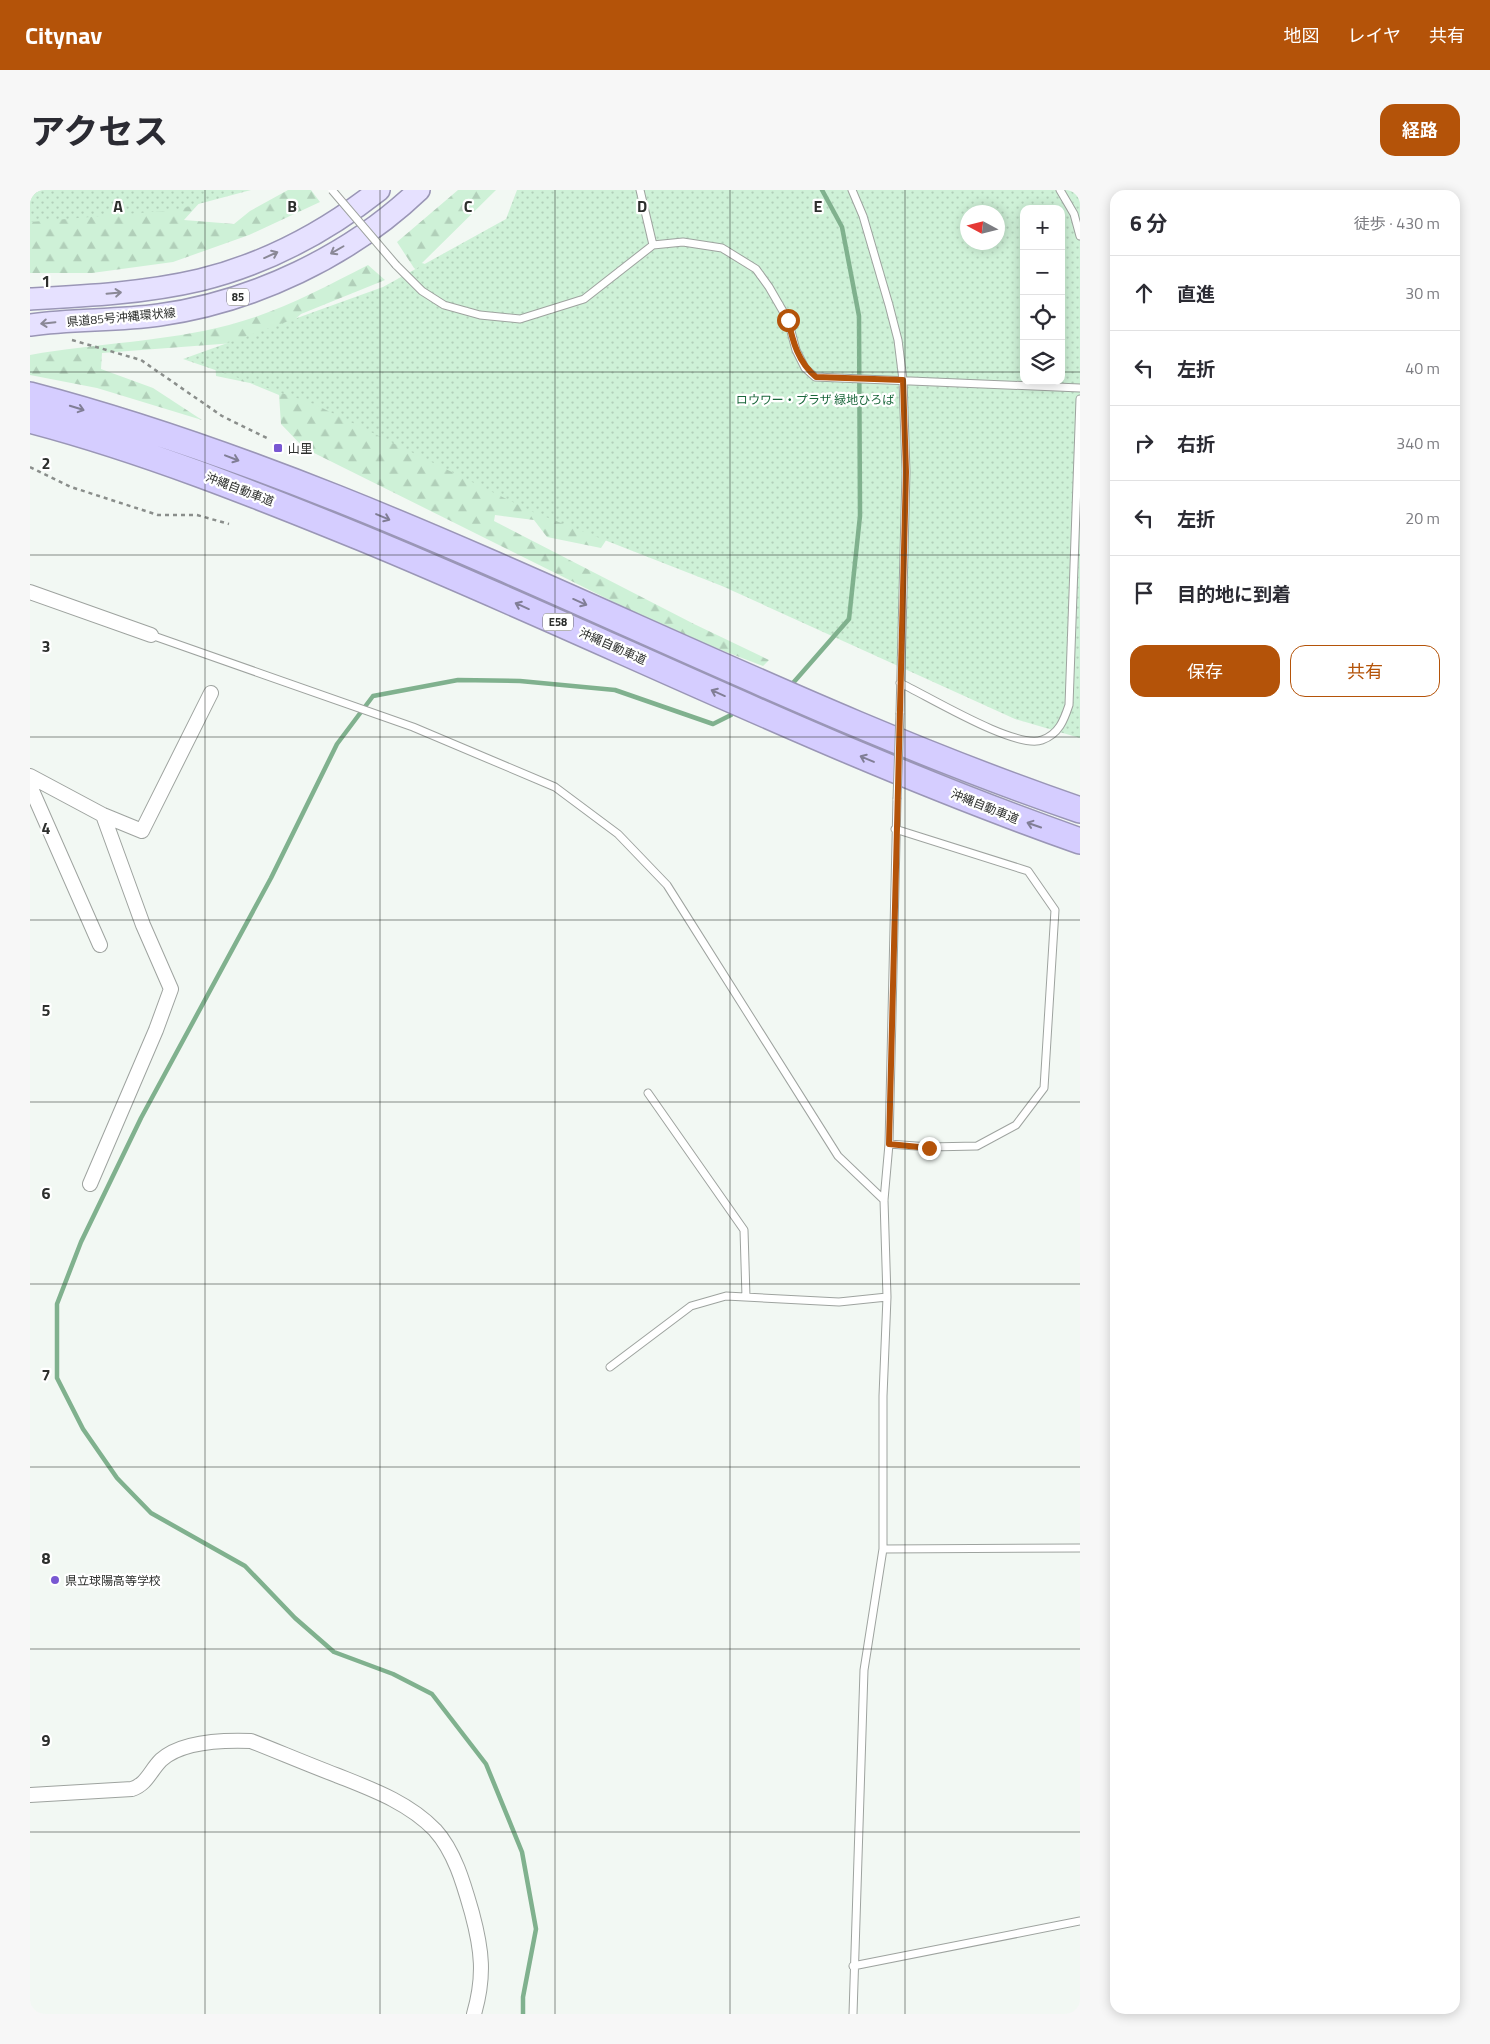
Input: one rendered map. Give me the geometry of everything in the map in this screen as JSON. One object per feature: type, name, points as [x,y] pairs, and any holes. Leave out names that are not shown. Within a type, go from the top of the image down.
[{"type":"highway","name":"E58","points":[[30,395],[216,451],[339,499],[482,559],[876,734],[1080,810]]},
{"type":"highway","name":"沖縄自動車道","points":[[30,420],[64,429],[208,476],[470,583],[869,760],[1080,841]]},
{"type":"main road","name":"県道85号沖縄環状線","points":[[30,299],[141,290],[223,273],[296,243],[343,216],[379,190]]},
{"type":"main road","name":"県道85号沖縄環状線","points":[[30,325],[157,315],[231,300],[313,264],[350,243],[386,218],[419,190]]},
{"type":"street","points":[[30,592],[151,635]]},
{"type":"street","points":[[30,776],[103,815],[142,831],[211,693]]},
{"type":"street","points":[[30,786],[100,945]]},
{"type":"street","points":[[90,1184],[156,1030],[171,989],[143,925],[103,815]]},
{"type":"street","points":[[30,1795],[132,1789],[142,1786],[158,1764],[174,1752],[233,1740],[251,1741],[386,1795],[418,1814],[436,1832],[456,1865],[470,1906],[482,1961],[480,1988],[474,2014]]},
{"type":"lane","points":[[332,190],[396,265],[422,291],[444,305],[480,315],[520,318],[584,299],[653,245],[684,242],[722,248],[756,268],[770,287],[788,320],[796,350],[805,368],[816,377],[1080,388]]},
{"type":"lane","points":[[640,190],[653,245]]},
{"type":"lane","points":[[852,190],[863,216],[898,340],[903,380],[906,472],[895,829],[889,1144],[884,1200],[887,1297],[883,1396],[883,1549],[864,1670],[853,1966],[853,2014]]},
{"type":"lane","points":[[1060,190],[1074,214],[1080,236]]},
{"type":"lane","points":[[900,683],[1006,736],[1025,741],[1042,740],[1062,725],[1069,705],[1080,400]]},
{"type":"lane","points":[[151,635],[414,727],[556,787],[618,834],[667,885],[838,1156],[884,1200]]},
{"type":"lane","points":[[889,1144],[929,1148],[977,1146],[1016,1125],[1044,1088],[1056,910],[1028,871],[895,829]]},
{"type":"lane","points":[[648,1093],[744,1230],[746,1297]]},
{"type":"lane","points":[[610,1367],[691,1306],[726,1296],[839,1302],[887,1297]]},
{"type":"lane","points":[[883,1549],[1080,1548]]},
{"type":"lane","points":[[853,1966],[1080,1921]]},
{"type":"path","points":[[68,339],[141,360],[222,416],[269,439]]},
{"type":"path","points":[[30,467],[71,487],[158,515],[198,515],[230,524]]},
{"type":"green space","points":[[30,190],[202,200],[184,220],[234,224],[250,211],[288,190],[311,190],[320,202],[249,235],[173,262],[92,273],[30,273]]},
{"type":"green space","points":[[30,190],[251,190],[176,210],[30,222]]},
{"type":"green space","points":[[458,190],[496,190],[422,263],[464,277],[435,283],[414,268],[397,242]]},
{"type":"green space","name":"ロウワー・プラザ 緑地ひろば","points":[[517,190],[1080,190],[1080,738],[1015,719],[722,586],[533,512],[314,404],[183,359],[383,287],[506,219]]},
{"type":"green space","points":[[368,265],[385,280],[301,314],[281,332],[614,528],[601,548],[547,537],[534,520],[495,515],[494,521],[694,624],[769,660],[763,666],[674,632],[304,448],[281,424],[279,395],[250,383],[216,376],[215,359],[234,343],[102,353],[101,369],[153,388],[202,420],[97,388],[30,375],[30,355],[155,339],[229,325],[283,306]]},
{"type":"waterway","points":[[793,683],[849,619],[860,516],[859,316],[842,227],[822,190]]},
{"type":"waterway","points":[[523,2014],[523,1997],[536,1929],[522,1852],[486,1764],[432,1694],[393,1674],[334,1652],[295,1618],[245,1566],[151,1513],[117,1478],[83,1429],[57,1378],[57,1304],[81,1242],[141,1118],[271,878],[337,744],[373,696],[458,680],[520,681],[615,690],[713,724],[731,715]]},
{"type":"place","name":"山里","points":[[278,448]]},
{"type":"place","name":"県立球陽高等学校","points":[[55,1580]]},
{"type":"route","points":[[788,320],[796,350],[805,368],[816,377],[903,380],[906,472],[895,829],[889,1144],[929,1148]]}]
